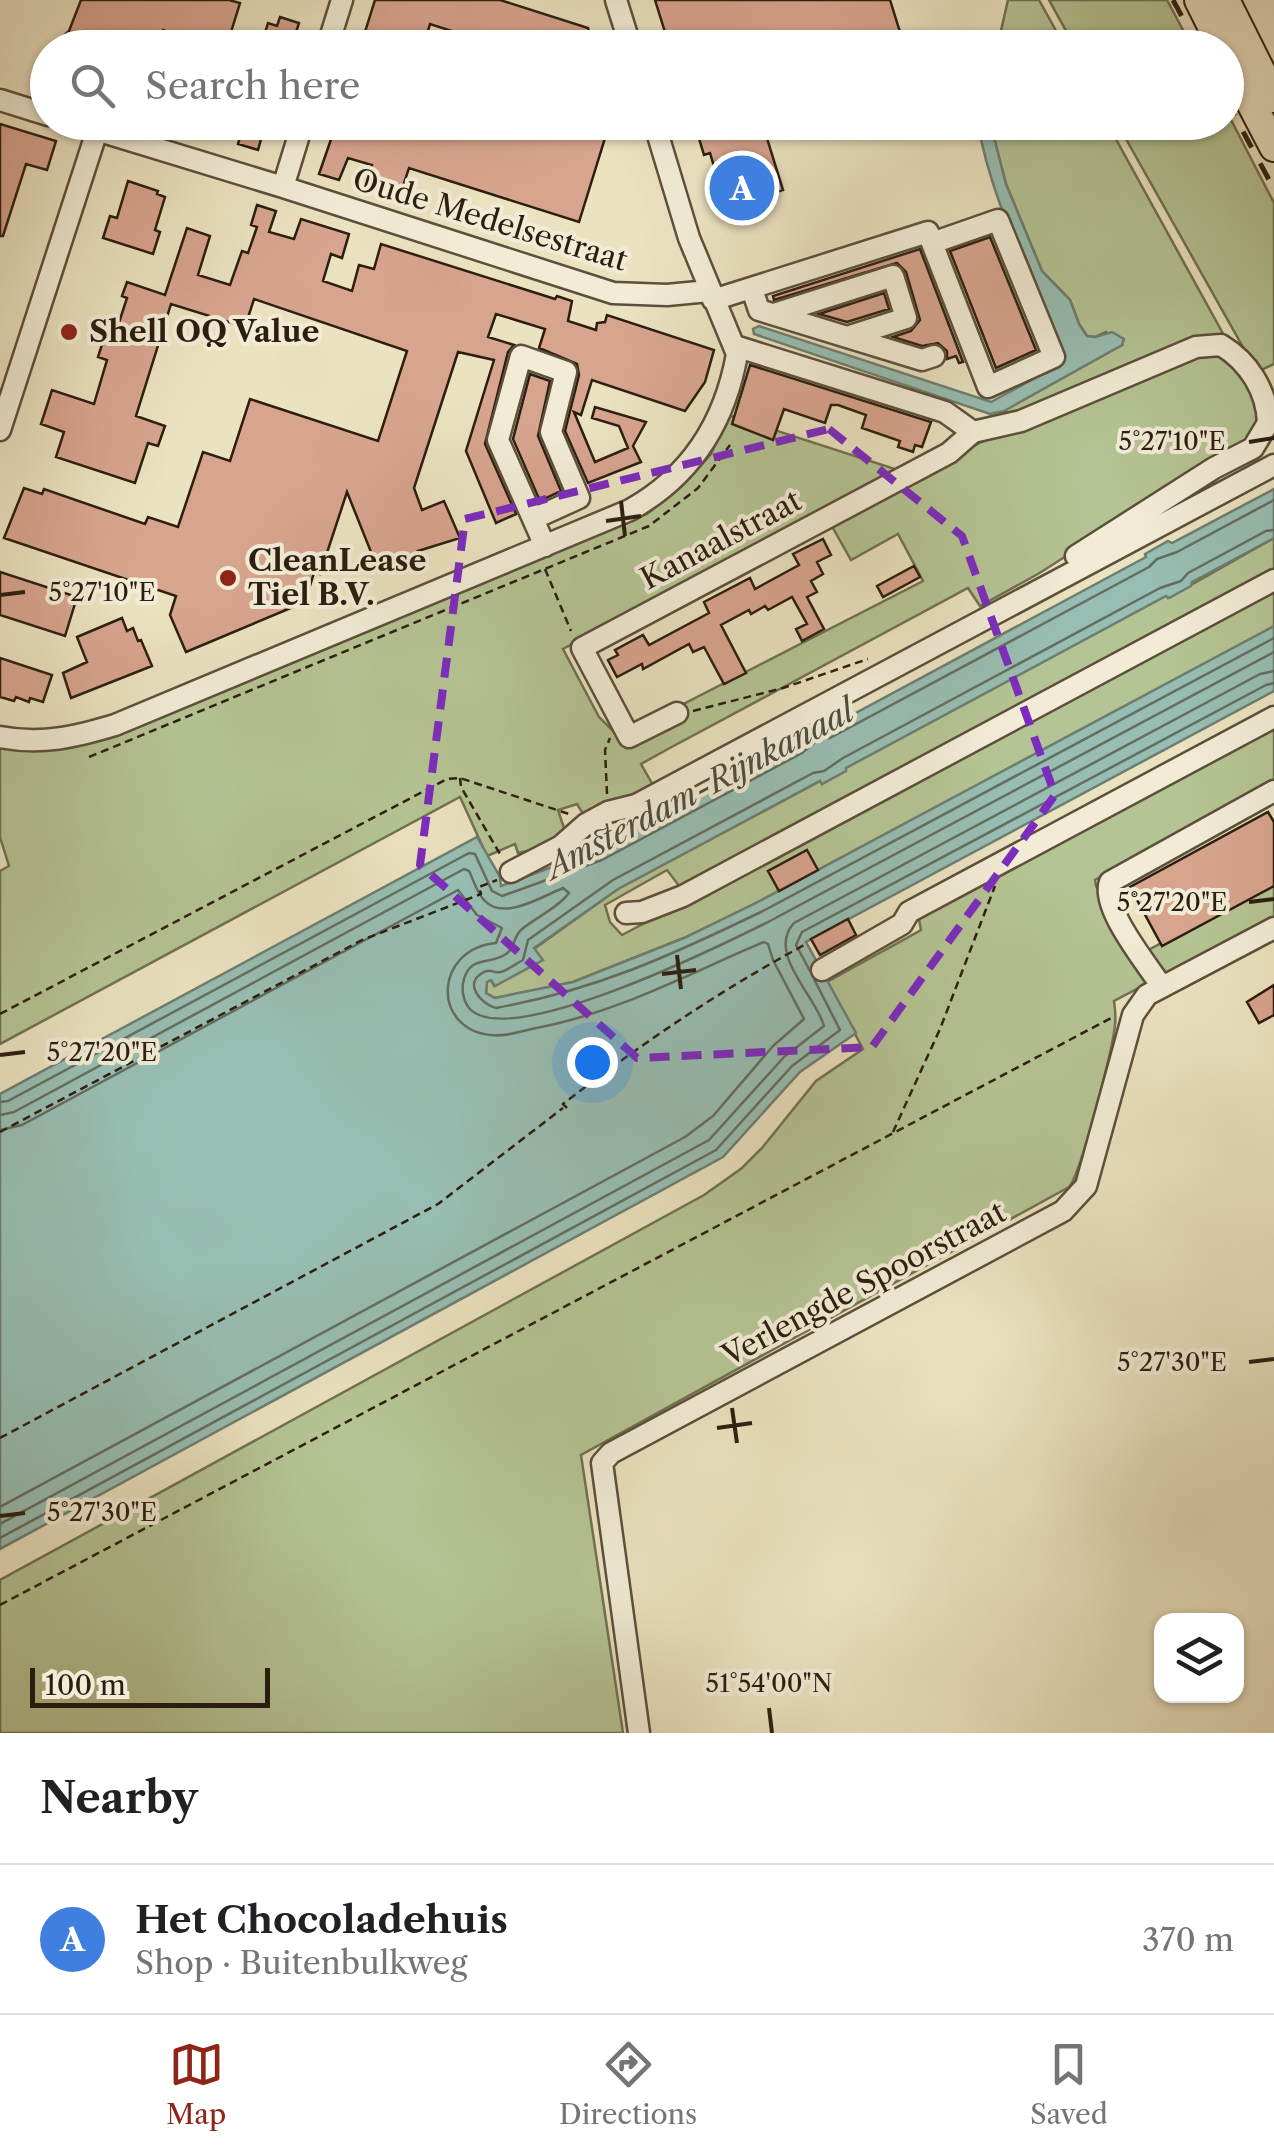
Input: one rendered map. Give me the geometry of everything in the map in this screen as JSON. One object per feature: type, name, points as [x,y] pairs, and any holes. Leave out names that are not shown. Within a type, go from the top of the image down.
[{"type":"highway","points":[[1199,0],[1214,30]]},
{"type":"highway","points":[[1225,0],[1240,30]]},
{"type":"highway","points":[[1244,38],[1274,98]]},
{"type":"highway","points":[[1244,90],[1274,147]]},
{"type":"street","points":[[333,30],[342,0]]},
{"type":"street","points":[[616,0],[625,30]]},
{"type":"street","points":[[0,100],[30,110]]},
{"type":"street","points":[[0,430],[94,140]]},
{"type":"street","name":"Oude Medelsestraat","points":[[127,140],[613,293],[712,296],[752,289],[930,238],[998,220],[1054,357],[988,387],[930,238]]},
{"type":"street","points":[[283,186],[297,140]]},
{"type":"street","points":[[0,736],[37,742],[59,740],[115,725],[630,510],[662,492],[687,466],[713,427],[736,360],[736,346],[689,238],[659,140]]},
{"type":"street","points":[[774,314],[893,276],[906,318],[847,337]]},
{"type":"street","points":[[752,289],[759,310],[922,360],[934,356]]},
{"type":"street","points":[[736,346],[945,412],[973,432],[1021,421],[1196,347],[1221,346],[1241,361],[1264,394],[1268,424],[1254,448],[1214,468],[1062,565],[1054,581]]},
{"type":"street","points":[[533,519],[579,498],[551,432],[566,372],[521,356],[498,440],[533,519],[541,547]]},
{"type":"street","name":"Kanaalstraat","points":[[624,728],[582,648],[949,453],[973,432]]},
{"type":"street","points":[[505,876],[561,846],[586,824],[608,812],[636,806],[1274,465]]},
{"type":"street","points":[[626,913],[642,912],[684,896],[1274,580]]},
{"type":"street","points":[[624,728],[677,713]]},
{"type":"street","points":[[822,970],[902,924],[910,912],[1274,718]]},
{"type":"street","points":[[1162,987],[1111,908],[1106,892],[1110,882],[1274,791]]},
{"type":"street","points":[[1139,1003],[1274,928]]},
{"type":"street","name":"Verlengde Spoorstraat","points":[[640,1733],[602,1462],[611,1453],[1064,1211],[1086,1186],[1139,1003]]},
{"type":"path","points":[[541,547],[566,618]]},
{"type":"path","points":[[677,713],[783,688],[877,656]]},
{"type":"path","points":[[608,812],[605,750],[624,728]]},
{"type":"path","points":[[0,1132],[362,940],[481,894],[479,887],[505,876],[460,778]]},
{"type":"path","points":[[0,1014],[447,779],[460,778],[562,810],[586,824]]},
{"type":"path","points":[[892,1134],[940,1029],[1005,861]]},
{"type":"path","points":[[0,1438],[438,1204],[565,1108],[563,1104],[653,1035],[806,944]]},
{"type":"path","points":[[0,1605],[1139,1003]]},
{"type":"highlighted area","points":[[829,429],[962,536],[1055,795],[872,1047],[637,1058],[420,865],[465,519]]},
{"type":"green space","points":[[1008,0],[1039,0],[1056,30],[1001,30]]},
{"type":"green space","points":[[1049,0],[1167,0],[1183,30],[1066,30]]},
{"type":"green space","points":[[994,140],[1116,140],[1226,339],[1014,413],[1001,412],[1122,345],[1106,332],[1087,336],[1070,300],[1042,271],[1006,184]]},
{"type":"green space","points":[[1127,140],[1241,140],[1274,203],[1274,364],[1257,372]]},
{"type":"green space","points":[[1214,349],[1243,378],[1255,399],[1256,424],[1251,438],[1038,574],[980,606],[968,588],[668,749],[641,764],[654,787],[585,817],[577,804],[558,810],[565,831],[545,847],[518,853],[515,844],[487,856],[460,797],[0,1044],[0,871],[9,866],[0,837],[0,745],[50,748],[100,738],[647,514],[684,484],[711,454],[728,415],[895,469],[563,649],[599,717],[619,737],[923,581],[898,534],[851,560],[829,521],[991,437]]},
{"type":"green space","points":[[1274,538],[1274,569],[680,887],[667,870],[605,905],[610,922],[622,935],[1274,589],[1274,627],[684,938],[573,982],[495,998],[486,993],[487,982],[491,980],[494,986],[537,955],[534,949],[618,889],[820,781],[822,784],[845,768]]},
{"type":"green space","points":[[1274,723],[1274,781],[1095,880],[1135,957],[1274,883],[1274,917],[1114,1001],[1115,1025],[1103,1082],[1069,1187],[581,1455],[623,1733],[0,1733],[0,1580],[704,1195],[762,1148],[816,1081],[863,1049],[827,982],[921,930],[918,914]]},
{"type":"water","points":[[981,140],[995,140],[1006,184],[1042,271],[1070,300],[1087,336],[1112,332],[1124,339],[1122,345],[1004,411],[990,414],[754,334],[753,329],[759,326],[991,402],[1061,364],[1063,359]]},
{"type":"water","points":[[1274,489],[1274,538],[822,784],[820,781],[618,889],[534,948],[543,960],[495,986],[491,980],[487,982],[486,993],[495,998],[573,982],[684,938],[1274,626],[1274,691],[806,942],[856,1033],[800,1072],[723,1157],[0,1549],[0,1094],[477,837],[500,877],[501,886],[598,850],[798,743],[797,739],[821,727],[824,730],[1146,557],[1145,554],[1168,541],[1172,543]]},
{"type":"building","points":[[81,0],[240,3],[232,30],[69,30]]},
{"type":"building","points":[[375,0],[500,0],[589,30],[449,30],[430,24],[428,30],[366,30]]},
{"type":"building","points":[[655,0],[890,0],[899,30],[664,30]]},
{"type":"building","points":[[280,17],[299,23],[297,30],[266,30],[268,23],[277,26]]},
{"type":"building","points":[[0,124],[30,133],[30,140],[56,141],[47,170],[26,164],[0,236]]},
{"type":"building","points":[[239,140],[261,140],[258,150],[238,144]]},
{"type":"building","points":[[331,140],[604,140],[579,222],[409,168],[399,198],[365,188],[372,165],[348,158],[339,180],[319,174]]},
{"type":"building","points":[[699,140],[768,140],[783,190],[721,209],[710,153],[704,155]]},
{"type":"building","points":[[128,181],[165,197],[153,254],[103,238],[110,216],[117,218]]},
{"type":"building","points":[[257,205],[276,211],[269,232],[294,239],[301,219],[349,234],[342,258],[331,254],[323,281],[352,291],[359,265],[374,269],[381,244],[572,301],[568,321],[596,330],[597,323],[605,322],[607,315],[714,350],[705,382],[685,411],[592,380],[581,415],[574,412],[595,462],[628,448],[619,426],[592,418],[595,407],[646,422],[633,446],[641,462],[588,483],[565,431],[579,375],[577,364],[539,348],[545,329],[496,314],[488,337],[514,345],[508,352],[485,444],[516,514],[496,523],[466,451],[494,360],[458,352],[414,488],[422,510],[444,501],[460,538],[418,551],[420,554],[392,565],[390,562],[377,567],[347,492],[320,574],[314,573],[305,602],[186,652],[170,615],[176,596],[4,538],[24,488],[42,494],[44,489],[145,524],[148,517],[178,527],[203,452],[230,461],[250,399],[378,441],[407,351],[254,299],[245,327],[171,304],[136,416],[165,426],[158,446],[148,443],[135,483],[56,457],[64,432],[41,424],[52,390],[94,404],[107,360],[98,357],[106,332],[115,335],[127,298],[122,296],[127,282],[165,295],[187,228],[210,236],[198,275],[230,285],[242,251],[248,253],[257,227],[251,225]]},
{"type":"building","points":[[990,237],[1036,350],[996,368],[950,251]]},
{"type":"building","points":[[920,249],[963,362],[959,363],[956,356],[947,359],[947,351],[938,343],[922,346],[893,337],[911,331],[920,320],[906,272],[897,263],[774,300],[773,296]]},
{"type":"building","points":[[884,293],[889,309],[847,322],[819,314]]},
{"type":"building","points":[[750,365],[931,422],[922,447],[915,445],[913,452],[898,447],[900,441],[862,428],[866,415],[838,405],[831,405],[825,423],[784,409],[773,440],[732,424]]},
{"type":"building","points":[[530,374],[550,381],[538,436],[561,491],[540,501],[513,439]]},
{"type":"building","points":[[823,539],[831,555],[817,562],[823,574],[811,581],[817,592],[807,597],[824,629],[802,641],[796,629],[807,624],[792,597],[768,610],[765,606],[751,614],[749,610],[721,625],[746,673],[724,684],[704,647],[693,652],[689,644],[643,669],[642,664],[617,677],[608,660],[618,655],[615,650],[643,635],[649,645],[709,613],[704,602],[750,578],[755,589],[799,565],[793,554]]},
{"type":"building","points":[[914,566],[920,577],[883,597],[877,586]]},
{"type":"building","points":[[0,572],[77,597],[65,636],[0,615]]},
{"type":"building","points":[[122,618],[127,631],[133,628],[138,641],[141,640],[152,666],[71,698],[63,673],[87,662],[77,637]]},
{"type":"building","points":[[0,658],[52,675],[43,702],[0,697]]},
{"type":"building","points":[[1268,812],[1274,822],[1274,886],[1162,946],[1130,887]]},
{"type":"building","points":[[807,850],[818,870],[779,891],[768,871]]},
{"type":"building","points":[[848,919],[856,935],[820,955],[811,939]]},
{"type":"building","points":[[1274,985],[1274,1015],[1259,1023],[1247,1002]]},
{"type":"railway","points":[[1173,0],[1189,30]]},
{"type":"railway","points":[[1244,133],[1274,189]]},
{"type":"place","name":"Het Chocoladehuis","points":[[742,188]]},
{"type":"place","name":"Shell OQ Value","points":[[69,332]]},
{"type":"place","name":"CleanLease Tiel B.V.","points":[[228,578]]},
{"type":"water label","name":"Amsterdam-Rijnkanaal","points":[[700,789]]}]
